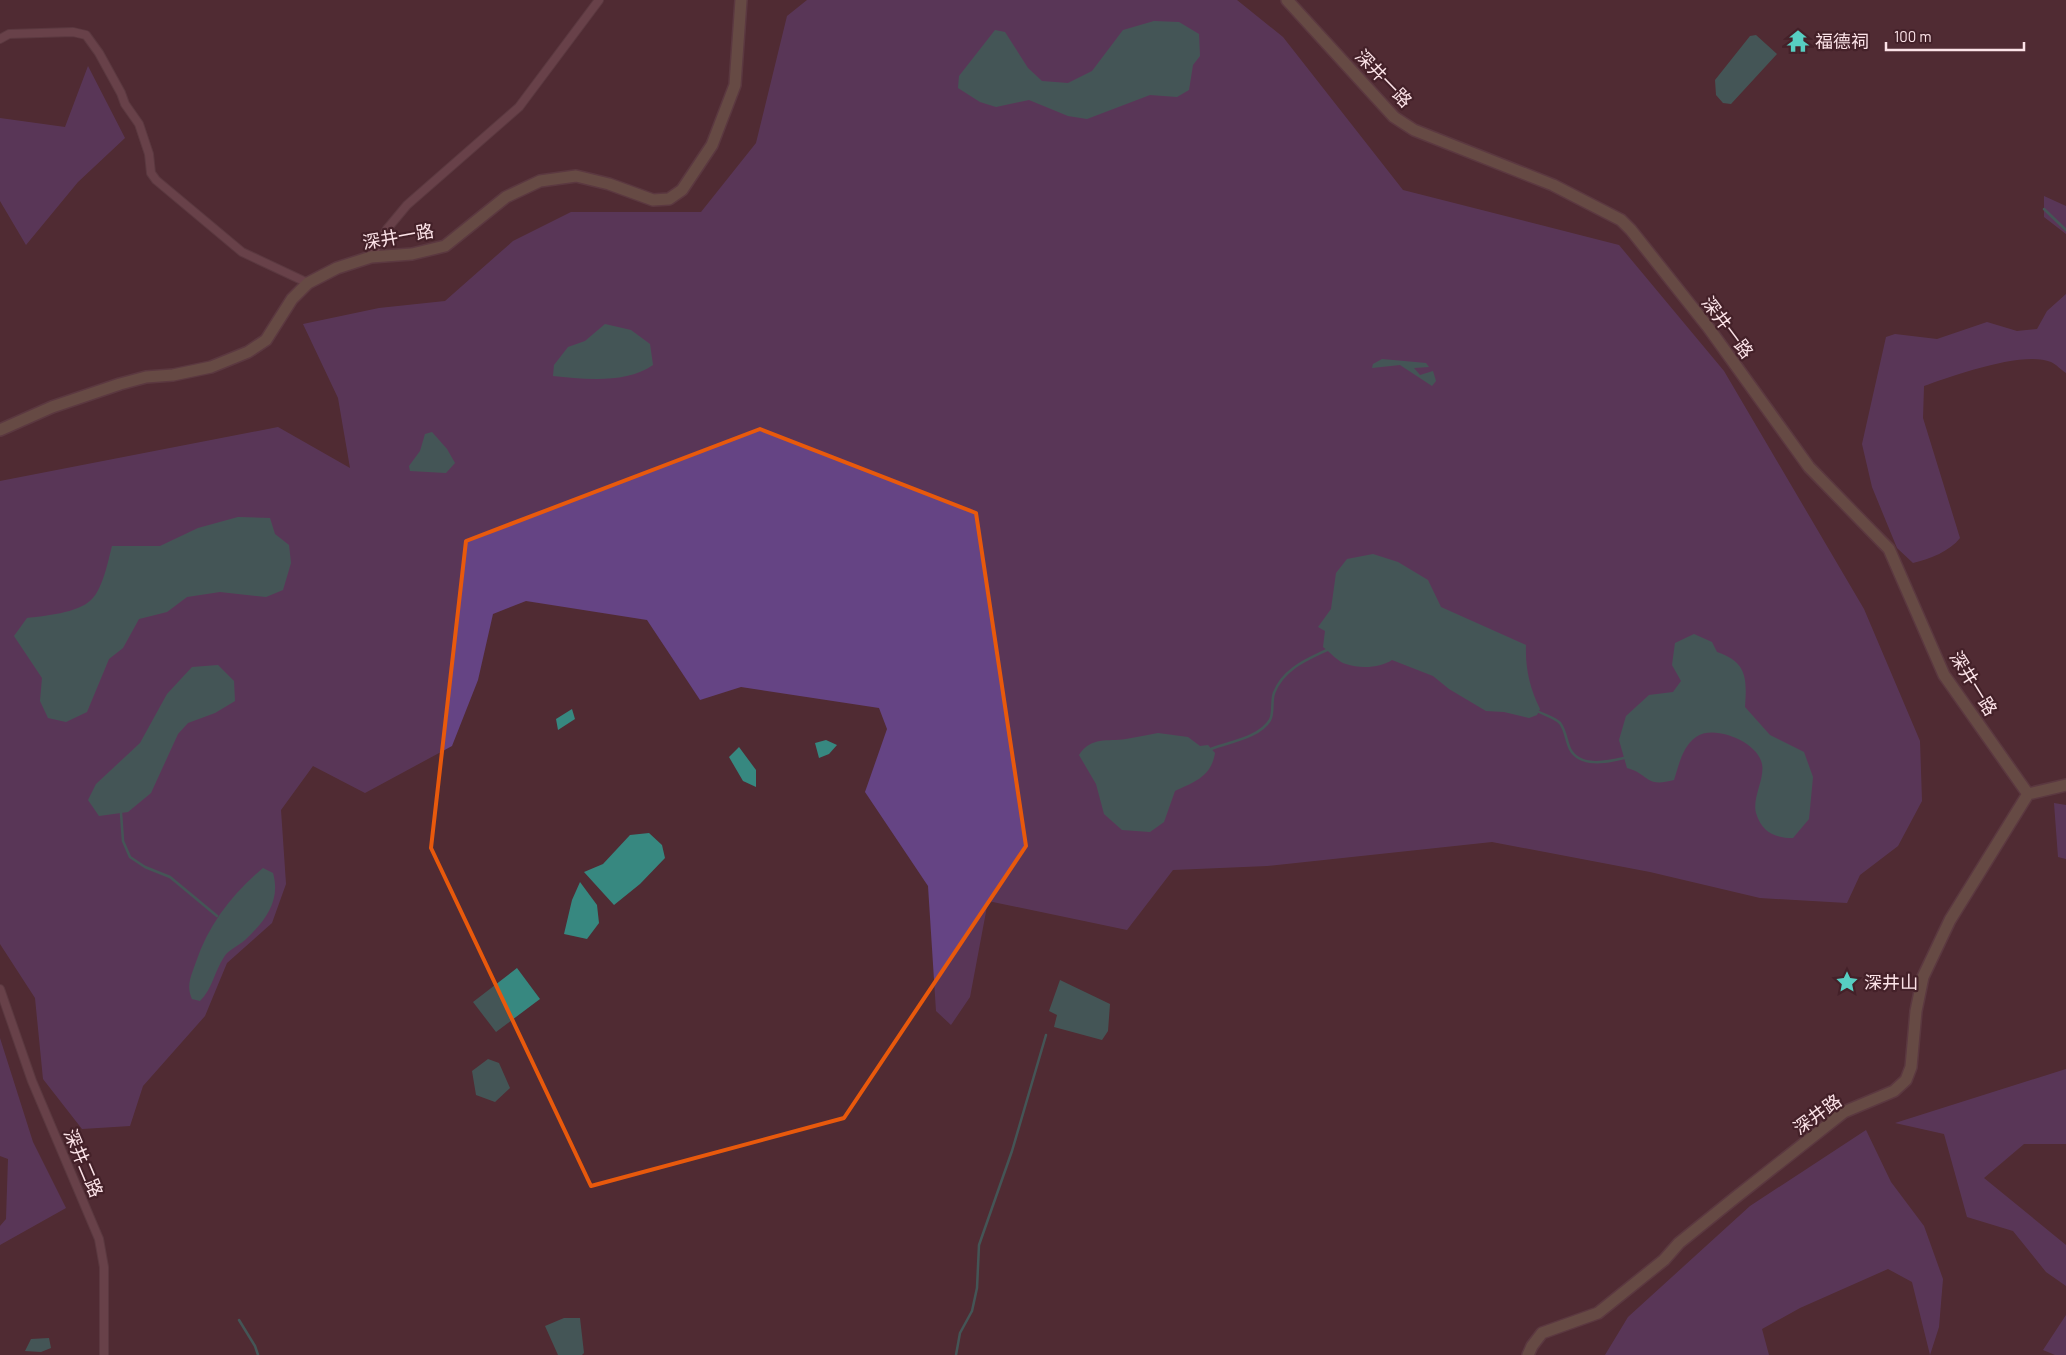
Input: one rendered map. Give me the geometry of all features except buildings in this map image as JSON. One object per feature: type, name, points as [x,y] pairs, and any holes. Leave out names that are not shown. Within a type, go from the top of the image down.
[{"type":"street","points":[[371,257],[387,229],[407,205],[520,107],[599,0]]},
{"type":"street","name":"深井一路","points":[[0,430],[52,407],[120,384],[146,377],[173,375],[211,367],[248,352],[266,340],[292,299],[308,283],[337,268],[371,257],[412,254],[445,246],[506,197],[540,182],[576,176],[609,184],[652,200],[669,199],[682,190],[712,145],[735,85],[741,0]]},
{"type":"street","name":"深井一路","points":[[1287,0],[1394,117],[1414,130],[1553,185],[1621,220],[1631,230],[1708,327],[1809,467],[1889,549],[1944,675],[2028,794]]},
{"type":"street","points":[[0,39],[9,34],[73,32],[86,35],[99,53],[121,93],[124,104],[139,124],[149,154],[151,173],[156,180],[242,252],[308,283]]},
{"type":"street","points":[[2028,794],[2066,785]]},
{"type":"street","name":"深井路","points":[[1528,1355],[1542,1333],[1598,1313],[1664,1260],[1679,1243],[1844,1112],[1894,1091],[1906,1080],[1911,1067],[1916,1011],[1923,977],[1950,920],[2028,794]]},
{"type":"street","name":"深井二路","points":[[0,989],[32,1081],[99,1239],[104,1267],[104,1355]]},
{"type":"highlighted area","points":[[760,429],[976,513],[1026,846],[844,1118],[591,1186],[431,848],[466,541]]},
{"type":"shaded area","points":[[807,0],[1237,0],[1283,37],[1403,190],[1619,245],[1724,371],[1864,609],[1920,741],[1922,801],[1898,846],[1860,875],[1847,903],[1760,898],[1650,872],[1492,842],[1267,866],[1173,870],[1127,930],[988,901],[970,997],[951,1025],[936,1011],[928,886],[865,792],[887,729],[879,708],[741,687],[700,700],[647,620],[526,601],[493,614],[478,680],[452,746],[365,793],[313,766],[281,810],[286,884],[272,923],[227,963],[205,1016],[143,1086],[130,1126],[82,1129],[43,1079],[35,998],[0,944],[0,481],[278,427],[350,468],[338,398],[303,324],[379,308],[445,301],[513,241],[571,212],[701,212],[756,143],[787,16]]},
{"type":"shaded area","points":[[88,66],[125,138],[78,182],[26,245],[0,201],[0,118],[65,127]]},
{"type":"shaded area","points":[[2044,196],[2066,206],[2066,234],[2044,217]]},
{"type":"shaded area","points":[[2066,294],[2066,373],[2051,362],[2039,359],[2024,359],[1988,366],[1924,386],[1923,418],[1960,538],[1951,547],[1939,554],[1913,563],[1897,548],[1872,487],[1862,444],[1886,337],[1895,334],[1937,339],[1987,322],[2017,331],[2037,329],[2047,311]]},
{"type":"shaded area","points":[[2054,803],[2066,805],[2066,859],[2058,857]]},
{"type":"shaded area","points":[[0,1038],[33,1142],[66,1208],[0,1245],[0,1226],[6,1219],[8,1159],[0,1156]]},
{"type":"shaded area","points":[[2066,1069],[2066,1144],[2024,1144],[1984,1178],[2066,1245],[2066,1286],[2046,1272],[2013,1231],[1967,1217],[1944,1134],[1895,1123]]},
{"type":"shaded area","points":[[1866,1130],[1891,1182],[1924,1226],[1943,1279],[1939,1327],[1930,1355],[1912,1282],[1888,1269],[1800,1308],[1762,1329],[1769,1355],[1605,1355],[1628,1317],[1750,1206]]},
{"type":"shaded area","points":[[2066,1315],[2066,1355],[2055,1355],[2043,1350]]},
{"type":"water","points":[[1154,21],[1179,22],[1199,34],[1200,56],[1193,65],[1189,90],[1177,97],[1150,95],[1087,119],[1068,116],[1029,100],[996,107],[980,102],[958,88],[959,76],[995,30],[1005,32],[1028,68],[1042,81],[1068,83],[1092,71],[1123,30]]},
{"type":"water","points":[[1756,35],[1777,54],[1731,104],[1723,103],[1716,95],[1715,80],[1750,36]]},
{"type":"water","points":[[605,324],[631,330],[650,344],[653,365],[642,371],[618,378],[591,379],[553,376],[554,365],[568,347],[585,341]]},
{"type":"water","points":[[1382,359],[1426,363],[1429,367],[1414,368],[1420,375],[1433,371],[1436,381],[1432,386],[1400,365],[1372,368],[1373,364]]},
{"type":"water","points":[[432,432],[447,449],[455,463],[446,473],[410,471],[409,466],[420,451],[425,434]]},
{"type":"water","points":[[238,517],[270,518],[275,534],[289,545],[291,563],[283,590],[266,597],[220,592],[187,597],[167,612],[139,619],[123,648],[109,659],[87,712],[66,722],[48,718],[40,701],[42,678],[14,636],[27,618],[70,611],[91,600],[102,582],[112,546],[160,546],[198,528]]},
{"type":"water","points":[[1373,554],[1398,562],[1428,580],[1441,607],[1526,645],[1526,662],[1529,678],[1533,694],[1540,709],[1537,715],[1529,718],[1504,712],[1486,711],[1449,689],[1433,676],[1392,660],[1376,666],[1352,666],[1343,663],[1323,647],[1325,631],[1318,627],[1331,609],[1336,573],[1347,559]]},
{"type":"water","points":[[1694,634],[1712,642],[1717,652],[1727,656],[1740,666],[1745,679],[1745,707],[1770,735],[1804,752],[1813,777],[1809,819],[1793,838],[1781,837],[1770,833],[1759,820],[1755,807],[1762,776],[1762,764],[1759,756],[1753,749],[1734,737],[1713,733],[1696,737],[1684,751],[1674,780],[1664,782],[1652,781],[1627,768],[1619,740],[1626,716],[1649,695],[1673,692],[1681,681],[1672,665],[1675,643]]},
{"type":"water","points":[[218,665],[234,681],[235,701],[215,713],[188,723],[178,734],[151,793],[128,812],[99,816],[88,800],[96,784],[140,743],[167,694],[192,667]]},
{"type":"water","points":[[572,709],[575,719],[558,730],[556,719]]},
{"type":"water","points":[[1158,733],[1188,737],[1200,746],[1208,745],[1215,753],[1213,761],[1210,768],[1201,778],[1175,791],[1164,822],[1150,832],[1122,830],[1104,814],[1096,784],[1079,755],[1094,742]]},
{"type":"water","points":[[826,740],[837,745],[829,754],[819,758],[815,743]]},
{"type":"water","points":[[739,747],[756,770],[756,787],[743,781],[729,757]]},
{"type":"water","points":[[649,833],[662,845],[665,858],[640,884],[614,905],[584,872],[603,864],[630,835]]},
{"type":"water","points":[[263,868],[273,873],[275,883],[275,893],[270,910],[252,933],[226,955],[208,991],[200,1001],[192,999],[189,990],[191,976],[201,948],[215,922],[241,888]]},
{"type":"water","points":[[580,882],[597,905],[599,923],[587,939],[564,934],[572,900]]},
{"type":"water","points":[[517,968],[540,999],[496,1032],[473,1002]]},
{"type":"water","points":[[1060,980],[1110,1004],[1108,1031],[1102,1040],[1054,1027],[1057,1015],[1049,1011]]},
{"type":"water","points":[[488,1059],[499,1063],[510,1088],[495,1102],[476,1095],[472,1071]]},
{"type":"water","points":[[564,1318],[580,1318],[584,1353],[582,1355],[558,1355],[545,1326]]},
{"type":"water","points":[[49,1338],[51,1348],[41,1352],[25,1351],[31,1339]]},
{"type":"waterway","points":[[2044,209],[2066,230]]},
{"type":"waterway","points":[[1211,749],[1243,739],[1265,726],[1271,717],[1274,693],[1283,678],[1296,666],[1327,650]]},
{"type":"waterway","points":[[1539,712],[1560,723],[1564,729],[1570,749],[1580,759],[1603,762],[1624,758]]},
{"type":"waterway","points":[[121,813],[123,841],[130,857],[145,867],[170,877],[217,916]]},
{"type":"waterway","points":[[956,1355],[960,1333],[972,1311],[977,1288],[979,1245],[1012,1151],[1046,1035]]},
{"type":"waterway","points":[[239,1320],[255,1346],[258,1355]]},
{"type":"place","name":"福德祠","points":[[1798,41]]},
{"type":"place","name":"深井山","points":[[1847,982]]}]
